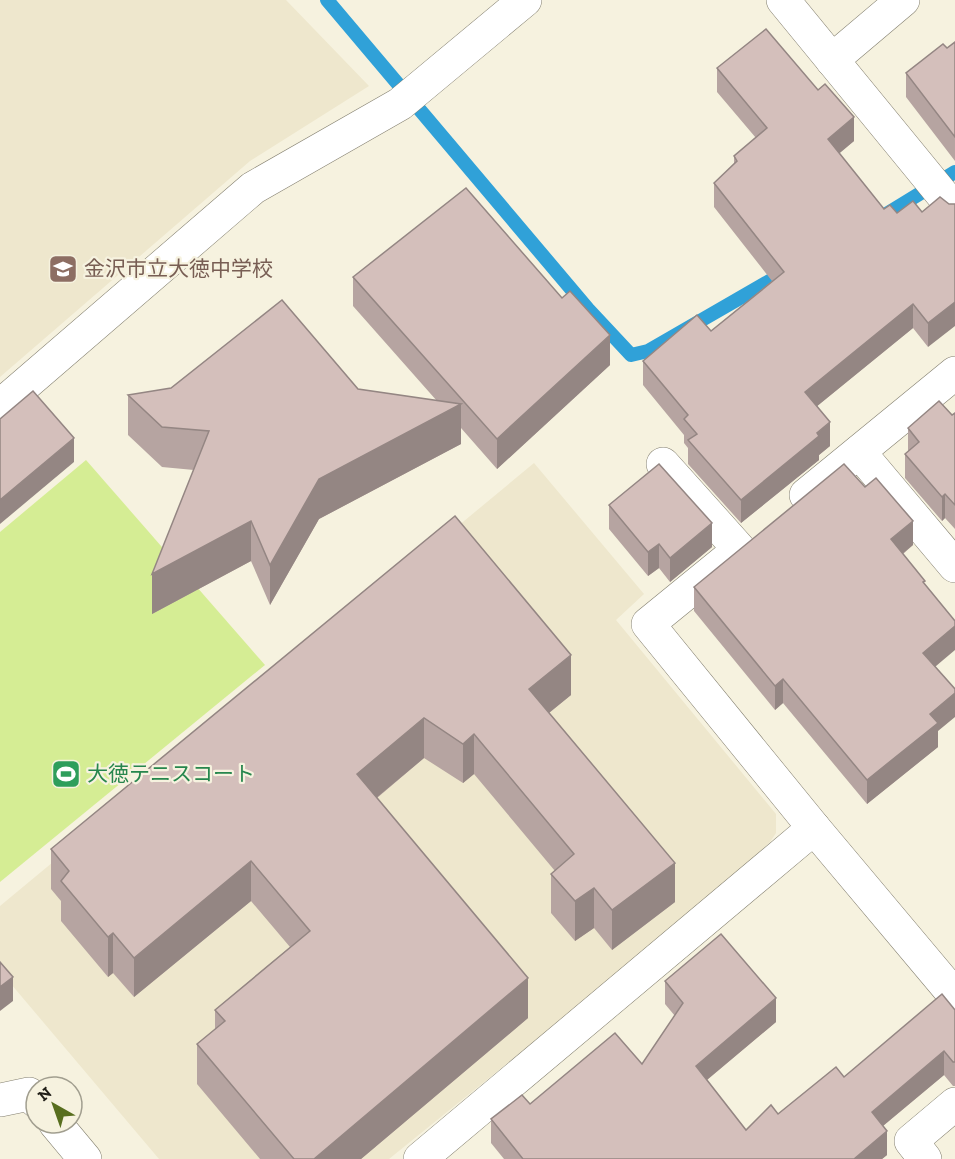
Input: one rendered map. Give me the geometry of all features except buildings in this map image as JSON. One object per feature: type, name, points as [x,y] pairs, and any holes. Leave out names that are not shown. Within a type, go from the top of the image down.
[{"type":"street","points":[[0,406],[254,188],[410,96],[525,0]]},
{"type":"street","points":[[783,0],[949,203]]},
{"type":"street","points":[[832,60],[903,0]]},
{"type":"street","points":[[786,512],[955,373]]},
{"type":"street","points":[[859,452],[955,566]]},
{"type":"street","points":[[663,464],[749,542],[648,624],[814,828],[955,996]]},
{"type":"street","points":[[420,1159],[814,828]]},
{"type":"street","points":[[0,1100],[24,1095]]},
{"type":"street","points":[[925,1159],[910,1141],[955,1104]]},
{"type":"street","points":[[65,1135],[85,1159]]},
{"type":"shaded area","name":"金沢市立大徳中学校","points":[[0,0],[286,0],[369,86],[250,161],[0,377]]},
{"type":"shaded area","points":[[534,463],[644,594],[616,620],[776,814],[776,833],[770,842],[701,906],[389,1159],[159,1159],[0,971],[0,906]]},
{"type":"green space","name":"大徳テニスコート","points":[[86,460],[265,665],[0,882],[0,532]]},
{"type":"waterway","points":[[327,0],[588,309],[631,355],[648,351],[785,272]]},
{"type":"waterway","points":[[880,218],[955,172]]},
{"type":"place","name":"金沢市立大徳中学校","points":[[63,269]]},
{"type":"place","name":"大徳テニスコート","points":[[66,774]]}]
